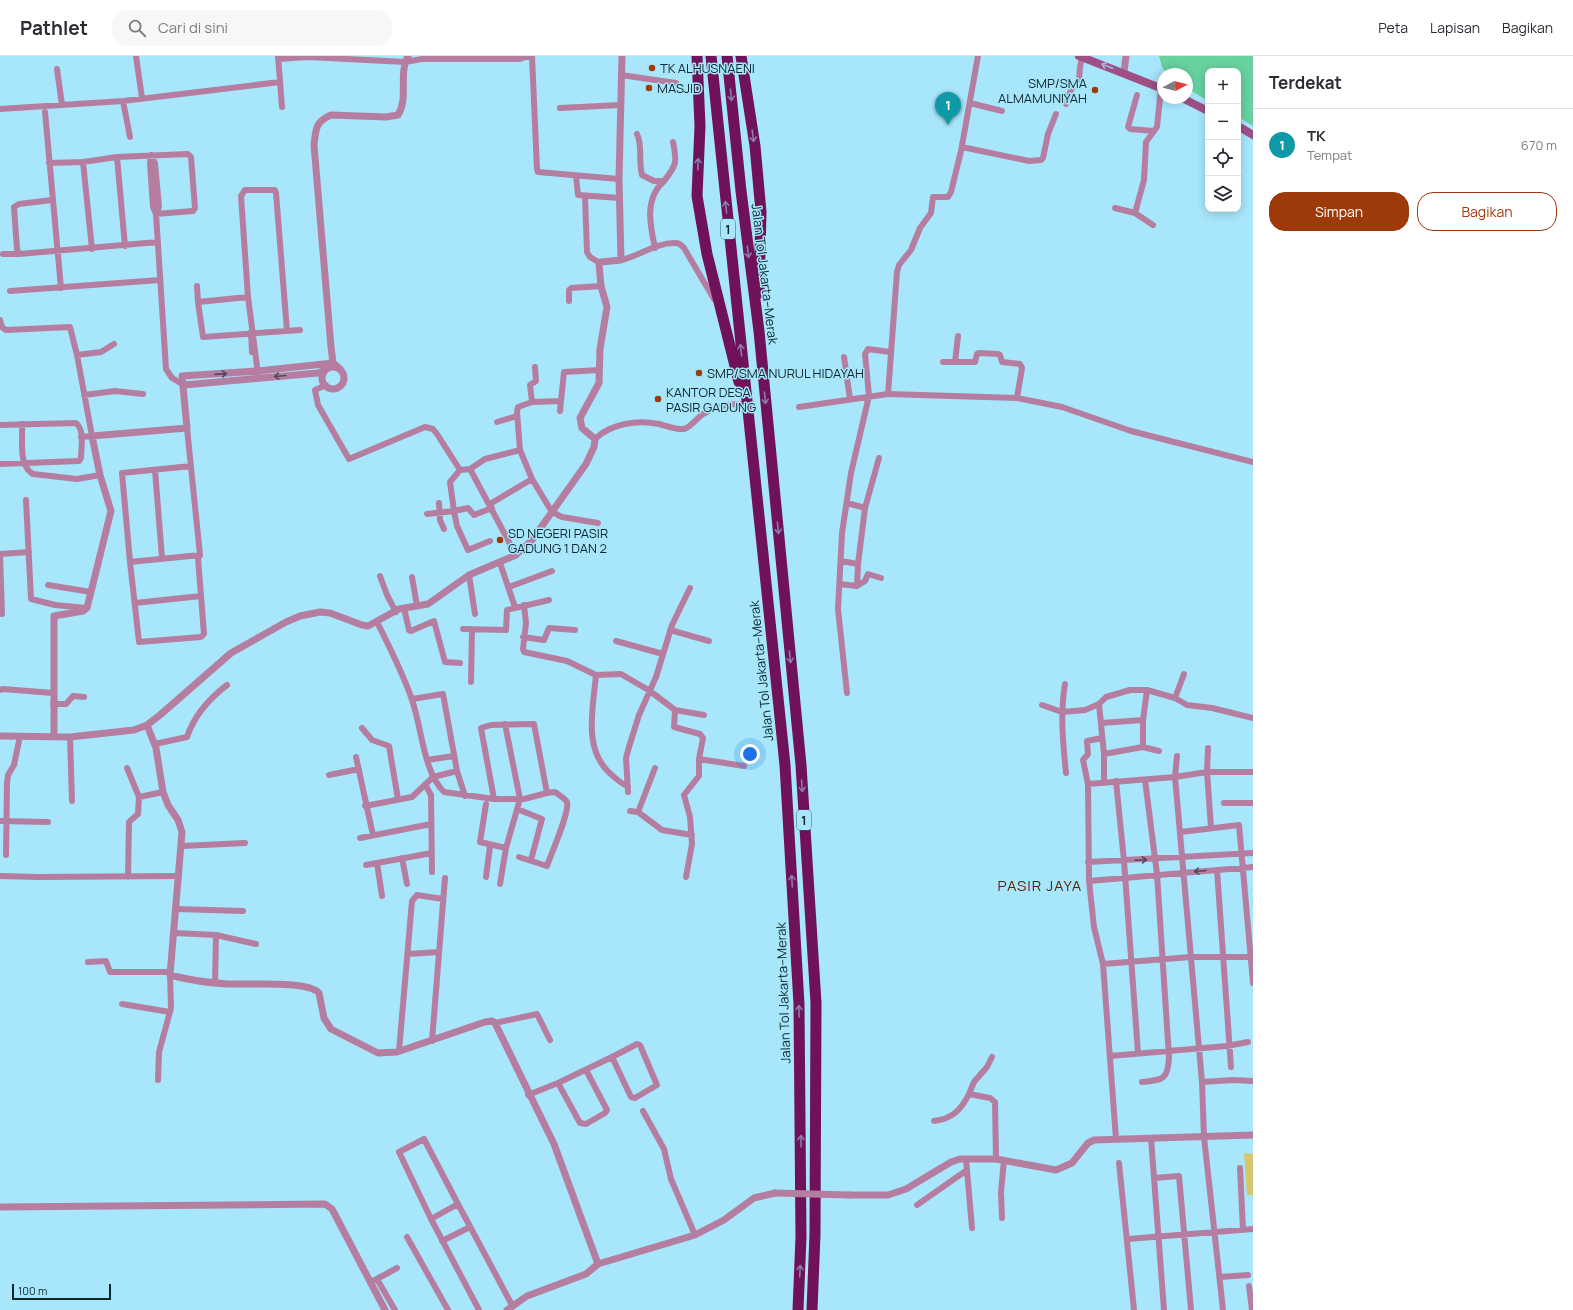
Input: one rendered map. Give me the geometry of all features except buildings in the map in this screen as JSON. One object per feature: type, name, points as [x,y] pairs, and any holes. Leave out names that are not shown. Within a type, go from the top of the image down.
[{"type":"highway","points":[[697,56],[700,126],[697,196],[707,254],[743,403]]},
{"type":"highway","name":"Jalan Tol Jakarta–Merak","points":[[710,56],[743,403],[785,765],[799,996],[801,1236],[798,1310]]},
{"type":"highway","name":"Jalan Tol Jakarta–Merak","points":[[728,56],[741,191],[759,332],[801,765],[816,1004],[816,1234],[812,1310]]},
{"type":"highway","points":[[741,56],[754,146],[761,212],[759,332]]},
{"type":"main road","points":[[1085,57],[1157,87]]},
{"type":"main road","points":[[1193,104],[1205,110]]},
{"type":"main road","points":[[1241,128],[1253,135]]},
{"type":"street","points":[[136,56],[142,98]]},
{"type":"street","points":[[282,107],[278,57],[308,57],[345,60],[444,58],[520,59],[530,56],[537,169],[541,174],[619,179]]},
{"type":"street","points":[[622,56],[619,179],[622,260]]},
{"type":"street","points":[[888,394],[890,352],[898,268],[910,250],[920,228],[931,213],[933,197],[948,197],[950,195],[962,147],[978,56]]},
{"type":"street","points":[[1124,72],[1126,56]]},
{"type":"street","points":[[1066,104],[1071,90],[1079,80],[1080,67],[1085,57]]},
{"type":"street","points":[[326,386],[323,375],[330,365],[314,145],[316,128],[323,118],[332,115],[386,117],[398,115],[402,105],[406,59]]},
{"type":"street","points":[[57,69],[62,105]]},
{"type":"street","points":[[622,75],[676,83]]},
{"type":"street","points":[[0,109],[123,101],[280,82]]},
{"type":"street","points":[[1137,95],[1128,127],[1130,129],[1154,131]]},
{"type":"street","points":[[123,101],[130,137]]},
{"type":"street","points":[[970,103],[1002,111]]},
{"type":"street","points":[[1135,213],[1144,180],[1146,142],[1157,127],[1160,104]]},
{"type":"street","points":[[560,108],[620,105]]},
{"type":"street","points":[[45,112],[61,288]]},
{"type":"street","points":[[962,147],[1029,160],[1041,160],[1043,158],[1048,134],[1056,114]]},
{"type":"street","points":[[637,134],[641,142],[639,156],[642,175],[654,181],[664,181]]},
{"type":"street","points":[[655,248],[650,220],[651,200],[654,190],[664,181],[676,163],[673,142]]},
{"type":"street","points":[[151,155],[156,163],[159,207],[156,214],[166,369],[169,375],[179,378],[256,375]]},
{"type":"street","points":[[50,163],[83,162],[117,157],[151,155],[189,155],[195,208],[193,211],[156,214]]},
{"type":"street","points":[[117,157],[125,246]]},
{"type":"street","points":[[83,162],[92,249]]},
{"type":"street","points":[[576,176],[577,193],[585,197],[620,198]]},
{"type":"street","points":[[256,375],[248,297],[242,193],[245,190],[273,189],[276,192],[287,331]]},
{"type":"street","points":[[585,197],[587,252],[590,257],[600,263],[622,260],[655,248],[676,243],[684,248],[722,313]]},
{"type":"street","points":[[19,254],[17,249],[14,207],[18,204],[52,200]]},
{"type":"street","points":[[1115,208],[1135,213],[1153,225]]},
{"type":"street","points":[[3,254],[92,249],[158,242]]},
{"type":"street","points":[[595,439],[582,428],[580,418],[599,382],[600,349],[607,307],[601,286],[600,263]]},
{"type":"street","points":[[10,290],[61,288],[160,280]]},
{"type":"street","points":[[197,286],[203,337],[252,332],[300,330]]},
{"type":"street","points":[[569,301],[569,290],[571,288],[601,286]]},
{"type":"street","points":[[198,302],[248,297]]},
{"type":"street","points":[[0,320],[2,327],[6,330],[70,327],[77,355],[100,475],[111,511],[87,608],[83,611],[54,616],[54,737]]},
{"type":"street","points":[[955,362],[958,336]]},
{"type":"street","points":[[77,355],[101,352],[114,344]]},
{"type":"street","points":[[847,693],[838,609],[842,533],[851,473],[869,396],[865,354],[866,350],[872,348],[890,352]]},
{"type":"street","points":[[943,362],[975,362],[977,354],[979,353],[998,354],[1000,355],[1002,362],[1020,364],[1022,368],[1017,398]]},
{"type":"street","points":[[844,357],[850,399]]},
{"type":"street","points":[[184,385],[330,365],[341,370],[344,376],[341,385],[332,389],[326,386],[315,390],[318,405],[349,459],[426,427],[433,429],[437,434],[460,470]]},
{"type":"street","points":[[532,402],[530,385],[536,380],[535,367]]},
{"type":"street","points":[[560,411],[564,372],[599,370]]},
{"type":"street","points":[[179,378],[184,385],[200,555],[198,558],[202,596],[203,636],[141,643],[137,640],[135,602],[128,565],[130,562],[121,475],[124,472],[191,466]]},
{"type":"street","points":[[84,395],[115,391],[143,394]]},
{"type":"street","points":[[800,407],[888,394],[1017,398],[1062,407],[1131,431],[1253,462]]},
{"type":"street","points":[[561,401],[532,402],[518,407],[517,416],[520,450],[532,479],[552,512],[562,517],[598,523]]},
{"type":"street","points":[[0,736],[70,737],[134,730],[147,725],[200,681],[231,652],[286,622],[300,616],[320,612],[330,613],[365,626],[377,622],[404,608],[417,606],[432,601],[469,575],[516,555],[532,540],[586,464],[594,447],[595,439],[606,430],[620,425],[639,423],[658,424],[678,429],[686,428],[704,413],[720,406],[743,403]]},
{"type":"street","points":[[498,422],[517,416]]},
{"type":"street","points":[[0,424],[76,423],[80,427],[81,437],[81,458],[78,461],[0,464]]},
{"type":"street","points":[[22,424],[25,468],[33,474],[76,479],[100,475]]},
{"type":"street","points":[[81,437],[188,428]]},
{"type":"street","points":[[490,541],[468,550],[457,526],[450,482],[460,470],[470,469],[485,459],[520,450]]},
{"type":"street","points":[[857,586],[858,564],[865,508],[879,458]]},
{"type":"street","points":[[470,469],[516,555]]},
{"type":"street","points":[[155,470],[162,558]]},
{"type":"street","points":[[427,514],[468,508],[474,515],[491,506],[532,479]]},
{"type":"street","points":[[26,500],[31,599],[55,605],[87,608]]},
{"type":"street","points":[[439,503],[440,523],[444,529]]},
{"type":"street","points":[[847,503],[865,508]]},
{"type":"street","points":[[2,614],[0,554],[29,552]]},
{"type":"street","points":[[130,562],[200,555]]},
{"type":"street","points":[[841,561],[858,564]]},
{"type":"street","points":[[500,563],[515,607]]},
{"type":"street","points":[[509,587],[552,571]]},
{"type":"street","points":[[840,584],[857,586],[865,581],[868,574],[881,578]]},
{"type":"street","points":[[469,575],[475,614]]},
{"type":"street","points":[[380,576],[387,595],[396,612]]},
{"type":"street","points":[[412,577],[417,606]]},
{"type":"street","points":[[48,585],[91,592]]},
{"type":"street","points":[[596,675],[592,716],[592,741],[603,767],[628,789],[626,763],[627,752],[639,715],[664,654],[670,630],[690,588]]},
{"type":"street","points":[[135,602],[202,596]]},
{"type":"street","points":[[463,629],[506,630],[506,611],[515,607],[549,600]]},
{"type":"street","points":[[55,605],[58,609],[57,616]]},
{"type":"street","points":[[524,605],[526,623],[522,649],[524,652],[567,661],[596,675],[621,674],[650,691],[675,710],[704,715]]},
{"type":"street","points":[[404,608],[409,630],[412,631],[434,621],[445,662],[460,663]]},
{"type":"street","points":[[377,622],[401,669],[412,699],[433,778],[444,792],[519,804],[542,819],[531,860]]},
{"type":"street","points":[[523,637],[544,640],[549,628],[575,630]]},
{"type":"street","points":[[471,682],[472,630]]},
{"type":"street","points":[[670,630],[709,641]]},
{"type":"street","points":[[616,641],[664,654]]},
{"type":"street","points":[[1176,698],[1184,674]]},
{"type":"street","points":[[1065,684],[1062,712],[1066,773]]},
{"type":"street","points":[[155,744],[187,737],[190,727],[204,708],[217,693],[227,685]]},
{"type":"street","points":[[0,690],[53,693]]},
{"type":"street","points":[[1042,705],[1062,712],[1085,710],[1099,704],[1106,697],[1130,690],[1147,690],[1176,698],[1188,705],[1212,708],[1253,718]]},
{"type":"street","points":[[1143,747],[1143,720],[1147,690]]},
{"type":"street","points":[[412,699],[443,694],[457,770],[465,796]]},
{"type":"street","points":[[53,704],[66,704],[73,696],[84,697]]},
{"type":"street","points":[[1099,704],[1104,754],[1104,782]]},
{"type":"street","points":[[675,710],[674,727],[702,736],[698,779],[684,795],[692,835],[692,844],[686,877]]},
{"type":"street","points":[[1101,722],[1143,720]]},
{"type":"street","points":[[500,884],[506,848],[519,804],[506,724]]},
{"type":"street","points":[[494,799],[481,728],[483,726],[534,724],[547,793]]},
{"type":"street","points":[[147,725],[155,744],[163,792],[181,826],[182,846],[170,974],[170,1012],[159,1052],[158,1080]]},
{"type":"street","points":[[362,728],[372,740],[389,746],[398,799]]},
{"type":"street","points":[[6,855],[3,821],[7,783],[8,775],[14,765],[20,736]]},
{"type":"street","points":[[70,737],[72,802]]},
{"type":"street","points":[[1102,738],[1087,742],[1088,754],[1083,760],[1088,784],[1089,881],[1094,927],[1102,964],[1116,1139]]},
{"type":"street","points":[[1104,754],[1143,747],[1159,750]]},
{"type":"street","points":[[1208,748],[1207,772],[1211,828]]},
{"type":"street","points":[[428,760],[454,756]]},
{"type":"street","points":[[1177,756],[1175,777],[1185,872],[1202,1082],[1204,1137],[1223,1310]]},
{"type":"street","points":[[356,757],[365,806],[373,835]]},
{"type":"street","points":[[699,759],[744,766]]},
{"type":"street","points":[[128,768],[139,797],[138,814],[129,822],[128,877]]},
{"type":"street","points":[[638,812],[655,768]]},
{"type":"street","points":[[329,775],[359,769]]},
{"type":"street","points":[[365,806],[415,796],[433,778],[457,770]]},
{"type":"street","points":[[1088,784],[1175,777],[1207,772],[1253,772]]},
{"type":"street","points":[[1142,1082],[1162,1080],[1165,1077],[1168,1065],[1169,1050],[1158,874],[1145,780]]},
{"type":"street","points":[[1116,781],[1126,879],[1138,1053]]},
{"type":"street","points":[[426,785],[431,795],[432,872]]},
{"type":"street","points":[[139,797],[163,792]]},
{"type":"street","points":[[519,804],[547,793],[555,792],[565,799],[567,804],[564,819],[547,866],[519,857]]},
{"type":"street","points":[[1224,804],[1253,803]]},
{"type":"street","points":[[486,804],[480,842],[490,846],[506,848]]},
{"type":"street","points":[[630,811],[638,812],[662,830],[692,835]]},
{"type":"street","points":[[3,821],[48,822]]},
{"type":"street","points":[[360,838],[431,824]]},
{"type":"street","points":[[1181,832],[1239,825],[1244,867],[1250,899],[1253,983]]},
{"type":"street","points":[[182,846],[245,843]]},
{"type":"street","points":[[486,877],[490,846]]},
{"type":"street","points":[[366,865],[432,853]]},
{"type":"street","points":[[1088,862],[1253,853]]},
{"type":"street","points":[[402,858],[407,884]]},
{"type":"street","points":[[376,863],[382,896]]},
{"type":"street","points":[[1089,881],[1253,867]]},
{"type":"street","points":[[1217,870],[1228,1045],[1231,1067]]},
{"type":"street","points":[[0,876],[179,876]]},
{"type":"street","points":[[432,1041],[445,878]]},
{"type":"street","points":[[399,1051],[413,898],[417,895],[443,899]]},
{"type":"street","points":[[176,909],[243,911]]},
{"type":"street","points":[[174,933],[216,935],[256,944]]},
{"type":"street","points":[[215,983],[216,935]]},
{"type":"street","points":[[408,954],[439,952]]},
{"type":"street","points":[[1102,964],[1191,957],[1252,957]]},
{"type":"street","points":[[88,962],[106,961],[110,972],[170,974],[215,983],[285,985],[313,988],[319,993],[326,1022],[336,1032],[378,1053],[399,1051],[485,1022],[495,1023],[537,1014],[550,1040]]},
{"type":"street","points":[[122,1004],[170,1012]]},
{"type":"street","points":[[495,1023],[528,1094],[554,1144],[598,1264]]},
{"type":"street","points":[[1110,1056],[1248,1042]]},
{"type":"street","points":[[528,1094],[558,1083],[586,1070],[612,1057],[639,1044],[657,1086],[633,1098],[612,1057]]},
{"type":"street","points":[[934,1121],[946,1120],[954,1115],[969,1094],[974,1082],[980,1073],[987,1067],[992,1057]]},
{"type":"street","points":[[558,1083],[580,1123],[586,1124],[605,1113],[607,1110],[586,1070]]},
{"type":"street","points":[[1202,1082],[1253,1080]]},
{"type":"street","points":[[969,1094],[990,1098],[995,1102],[996,1158]]},
{"type":"street","points":[[643,1111],[664,1149],[671,1179],[695,1235]]},
{"type":"street","points":[[479,1310],[430,1219],[399,1154],[401,1150],[421,1139],[425,1141],[470,1227],[509,1308],[528,1296],[586,1274],[598,1264],[695,1235],[724,1220],[754,1198],[775,1193],[849,1195],[888,1194],[906,1190],[951,1162],[966,1159],[996,1158],[1056,1170],[1072,1163],[1090,1142],[1116,1139],[1253,1135]]},
{"type":"street","points":[[1151,1138],[1164,1310]]},
{"type":"street","points":[[966,1159],[972,1228]]},
{"type":"street","points":[[1002,1218],[1004,1160]]},
{"type":"street","points":[[1119,1163],[1128,1239],[1134,1310]]},
{"type":"street","points":[[1240,1168],[1243,1230]]},
{"type":"street","points":[[917,1205],[967,1170]]},
{"type":"street","points":[[1154,1178],[1179,1176],[1191,1310]]},
{"type":"street","points":[[0,1207],[325,1204],[332,1209],[374,1281],[395,1310]]},
{"type":"street","points":[[430,1219],[458,1204]]},
{"type":"street","points":[[442,1241],[470,1227]]},
{"type":"street","points":[[1128,1239],[1253,1230]]},
{"type":"street","points":[[407,1237],[448,1310]]},
{"type":"street","points":[[374,1281],[398,1268]]},
{"type":"street","points":[[1220,1277],[1248,1275]]},
{"type":"street","points":[[374,1281],[385,1310]]},
{"type":"street","points":[[1249,1286],[1252,1310]]},
{"type":"shaded area","points":[[1159,56],[1253,56],[1253,126],[1241,119],[1241,68],[1205,68],[1205,99],[1193,92],[1193,68],[1162,67]]},
{"type":"shaded area","points":[[1244,1153],[1253,1154],[1253,1195],[1247,1195]]},
{"type":"place","name":"TK ALHUSNAENI","points":[[652,68]]},
{"type":"place","name":"MASJID","points":[[649,88]]},
{"type":"place","name":"SMP/SMA ALMAMUNIYAH","points":[[1095,90]]},
{"type":"place","name":"TK","points":[[948,125]]},
{"type":"place","name":"SMP/SMA NURUL HIDAYAH","points":[[699,373]]},
{"type":"place","name":"KANTOR DESA PASIR GADUNG","points":[[658,399]]},
{"type":"place","name":"SD NEGERI PASIR GADUNG 1 DAN 2","points":[[500,540]]},
{"type":"district","name":"PASIR JAYA","points":[[1040,885]]}]
